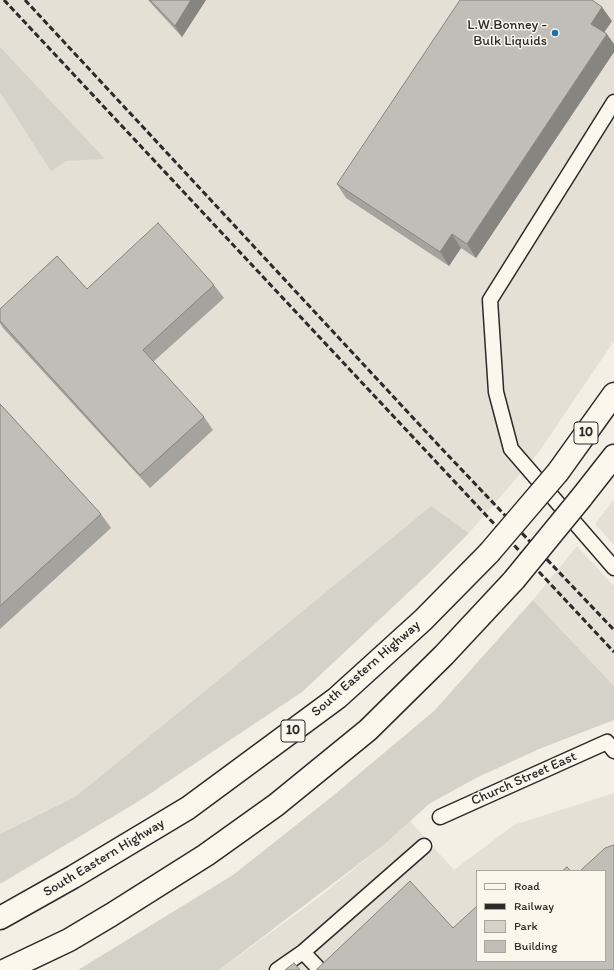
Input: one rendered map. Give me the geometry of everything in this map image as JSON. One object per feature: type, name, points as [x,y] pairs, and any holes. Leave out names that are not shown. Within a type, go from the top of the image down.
[{"type":"main road","name":"South Eastern Highway","points":[[0,918],[73,877],[188,808],[337,698],[423,620],[489,553],[558,472],[614,394]]},
{"type":"main road","name":"10","points":[[6,970],[69,940],[206,855],[276,805],[368,730],[444,655],[514,580],[614,456]]},
{"type":"lane","points":[[614,102],[490,300],[496,392],[511,449],[614,568]]},
{"type":"lane","name":"Church Street East","points":[[440,817],[611,746]]},
{"type":"lane","points":[[277,970],[303,952],[424,846]]},
{"type":"lane","points":[[303,952],[320,970]]},
{"type":"shaded area","points":[[0,0],[614,0],[614,341],[539,452],[469,533],[431,506],[75,797],[0,834]]},
{"type":"shaded area","points":[[614,499],[614,545],[595,524]]},
{"type":"shaded area","points":[[577,546],[614,586],[614,686],[533,600]]},
{"type":"shaded area","points":[[614,793],[614,970],[219,970],[318,898],[385,844],[410,821],[454,870],[514,825]]},
{"type":"green space","points":[[0,47],[105,159],[66,161],[51,171],[0,92]]},
{"type":"green space","points":[[431,506],[469,533],[427,575],[302,692],[139,801],[0,884],[0,834],[75,797]]},
{"type":"green space","points":[[533,600],[614,686],[614,720],[539,749],[476,778],[429,804],[385,844],[219,970],[78,970],[233,875],[334,795],[435,710]]},
{"type":"building","points":[[150,0],[191,0],[175,26]]},
{"type":"building","points":[[460,0],[592,0],[602,7],[591,24],[607,34],[467,244],[452,234],[440,252],[337,184]]},
{"type":"building","points":[[158,223],[214,285],[143,350],[204,417],[140,475],[0,321],[0,309],[57,256],[87,289]]},
{"type":"building","points":[[0,404],[101,514],[0,606]]},
{"type":"building","points":[[614,845],[614,970],[316,970],[410,881],[453,928],[476,907],[476,962],[606,962],[606,870],[581,870],[605,848]]},
{"type":"building","points":[[567,867],[570,870],[563,870]]},
{"type":"building","points":[[294,963],[300,970],[285,970]]},
{"type":"railway","points":[[4,0],[614,652]]},
{"type":"railway","points":[[25,0],[442,449],[614,630]]},
{"type":"place","name":"L.W.Bonney - Bulk Liquids","points":[[555,33]]}]
